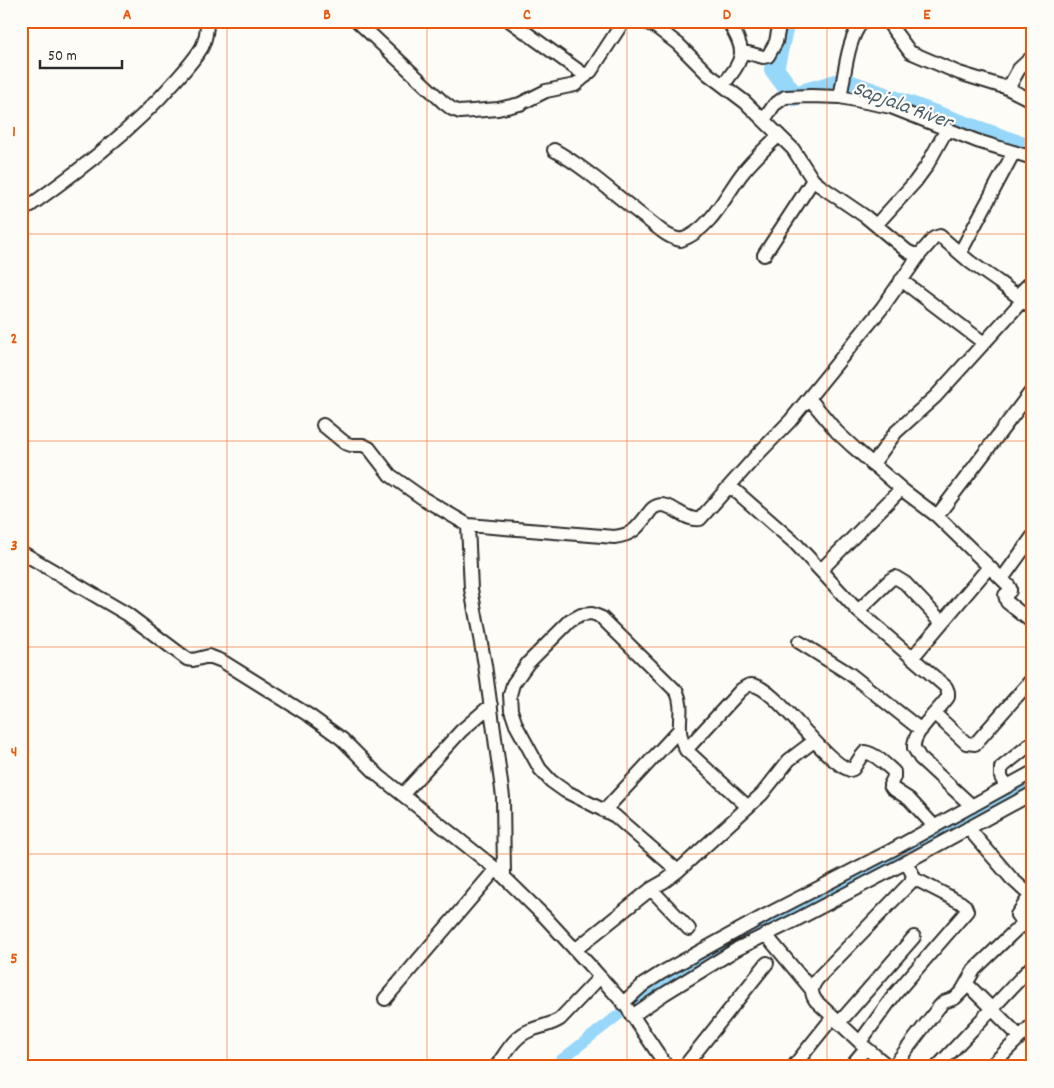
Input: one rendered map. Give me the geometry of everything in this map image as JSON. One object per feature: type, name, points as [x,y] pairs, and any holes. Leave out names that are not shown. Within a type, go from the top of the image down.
[{"type":"street","points":[[21,212],[61,185],[92,160],[161,97],[192,61],[202,46],[206,36],[207,21]]},
{"type":"street","points":[[357,21],[443,102],[460,112],[498,109],[520,104],[546,91],[575,85],[591,71],[621,25],[626,21]]},
{"type":"street","points":[[510,21],[586,76]]},
{"type":"street","points":[[643,21],[658,24],[708,74],[740,98],[764,120],[799,157],[813,180],[876,225],[907,251],[913,254],[920,254]]},
{"type":"street","points":[[723,85],[737,68],[742,57],[741,46],[728,21]]},
{"type":"street","points":[[741,51],[763,57],[768,56],[776,42],[780,21]]},
{"type":"street","points":[[841,93],[852,43],[863,21]]},
{"type":"street","points":[[887,21],[910,52],[959,73],[1005,87],[1033,101]]},
{"type":"street","points":[[1005,87],[1010,85],[1019,70],[1033,56]]},
{"type":"street","points":[[764,120],[774,105],[785,97],[841,93],[891,107],[977,141],[1033,158]]},
{"type":"street","points":[[876,225],[920,174],[947,129]]},
{"type":"street","points":[[554,150],[573,161],[669,236],[681,240],[698,231],[720,206],[742,174],[779,135]]},
{"type":"street","points":[[960,253],[1014,152]]},
{"type":"street","points":[[764,255],[813,180]]},
{"type":"street","points":[[323,425],[344,443],[369,448],[390,475],[424,499],[468,525],[614,537],[625,536],[637,528],[651,509],[657,505],[664,504],[687,518],[700,519],[757,455],[790,422],[876,315],[920,254],[934,238],[940,236],[970,262],[1024,302]]},
{"type":"street","points":[[901,280],[984,343]]},
{"type":"street","points":[[872,465],[896,432],[936,396],[1024,302],[1033,280]]},
{"type":"street","points":[[937,516],[1033,389]]},
{"type":"street","points":[[809,398],[837,432],[872,465],[937,516],[1002,579],[1010,588],[1005,596],[1007,602],[1033,622]]},
{"type":"street","points":[[730,486],[796,544],[858,611],[948,692],[948,697],[921,730],[914,744],[917,754],[972,806]]},
{"type":"street","points":[[821,570],[901,489]]},
{"type":"street","points":[[385,999],[500,873],[503,797],[491,706],[471,588],[468,525]]},
{"type":"street","points":[[1002,579],[1033,536]]},
{"type":"street","points":[[21,552],[127,614],[187,659],[193,660],[210,656],[222,661],[310,716],[342,739],[379,776],[500,873],[600,977],[627,1009],[663,1065]]},
{"type":"street","points":[[912,658],[989,567]]},
{"type":"street","points":[[858,611],[894,577],[905,583],[942,622]]},
{"type":"street","points":[[678,871],[616,816],[565,791],[551,780],[540,769],[516,725],[511,710],[510,695],[513,684],[528,663],[570,621],[581,615],[592,614],[602,618],[677,692],[680,699],[678,730],[681,742],[686,750],[748,807]]},
{"type":"street","points":[[799,642],[850,674],[921,730]]},
{"type":"street","points":[[935,714],[966,743],[975,744],[1033,678]]},
{"type":"street","points":[[686,750],[741,690],[753,684],[761,688],[786,710],[839,765],[850,770],[853,769],[866,752],[879,759],[894,772],[890,785],[892,788],[905,795],[935,827]]},
{"type":"street","points":[[402,794],[461,731],[491,706]]},
{"type":"street","points":[[604,811],[678,730]]},
{"type":"street","points":[[575,950],[652,889],[678,871],[762,794],[789,760],[814,741]]},
{"type":"street","points":[[1006,787],[1000,777],[1001,768],[1033,742]]},
{"type":"street","points":[[627,1009],[656,976],[766,915],[935,827],[1033,772]]},
{"type":"street","points":[[627,1009],[906,862],[1033,792]]},
{"type":"street","points":[[968,828],[1011,878],[1031,897],[1017,913],[1018,918],[1033,933]]},
{"type":"street","points":[[811,989],[819,976],[867,925],[908,886],[913,878],[912,870],[906,862]]},
{"type":"street","points":[[850,1067],[895,994],[967,911],[960,902],[913,878]]},
{"type":"street","points":[[652,889],[689,929]]},
{"type":"street","points":[[893,1067],[939,1007],[944,1002],[956,998],[967,984],[974,970],[1023,923]]},
{"type":"street","points":[[766,935],[811,989],[812,996],[816,1001],[889,1067]]},
{"type":"street","points":[[792,1067],[914,937]]},
{"type":"street","points":[[684,1067],[767,963]]},
{"type":"street","points":[[937,1067],[1033,964]]},
{"type":"street","points":[[496,1067],[520,1036],[529,1030],[553,1024],[560,1019],[600,977]]},
{"type":"street","points":[[967,984],[1020,1036]]},
{"type":"street","points":[[990,1067],[1033,1024]]},
{"type":"waterway","name":"Sapjala River","points":[[784,26],[774,69],[794,96],[843,82],[1033,150]]},
{"type":"waterway","points":[[552,1067],[653,988],[721,949],[853,881],[1033,782]]}]
